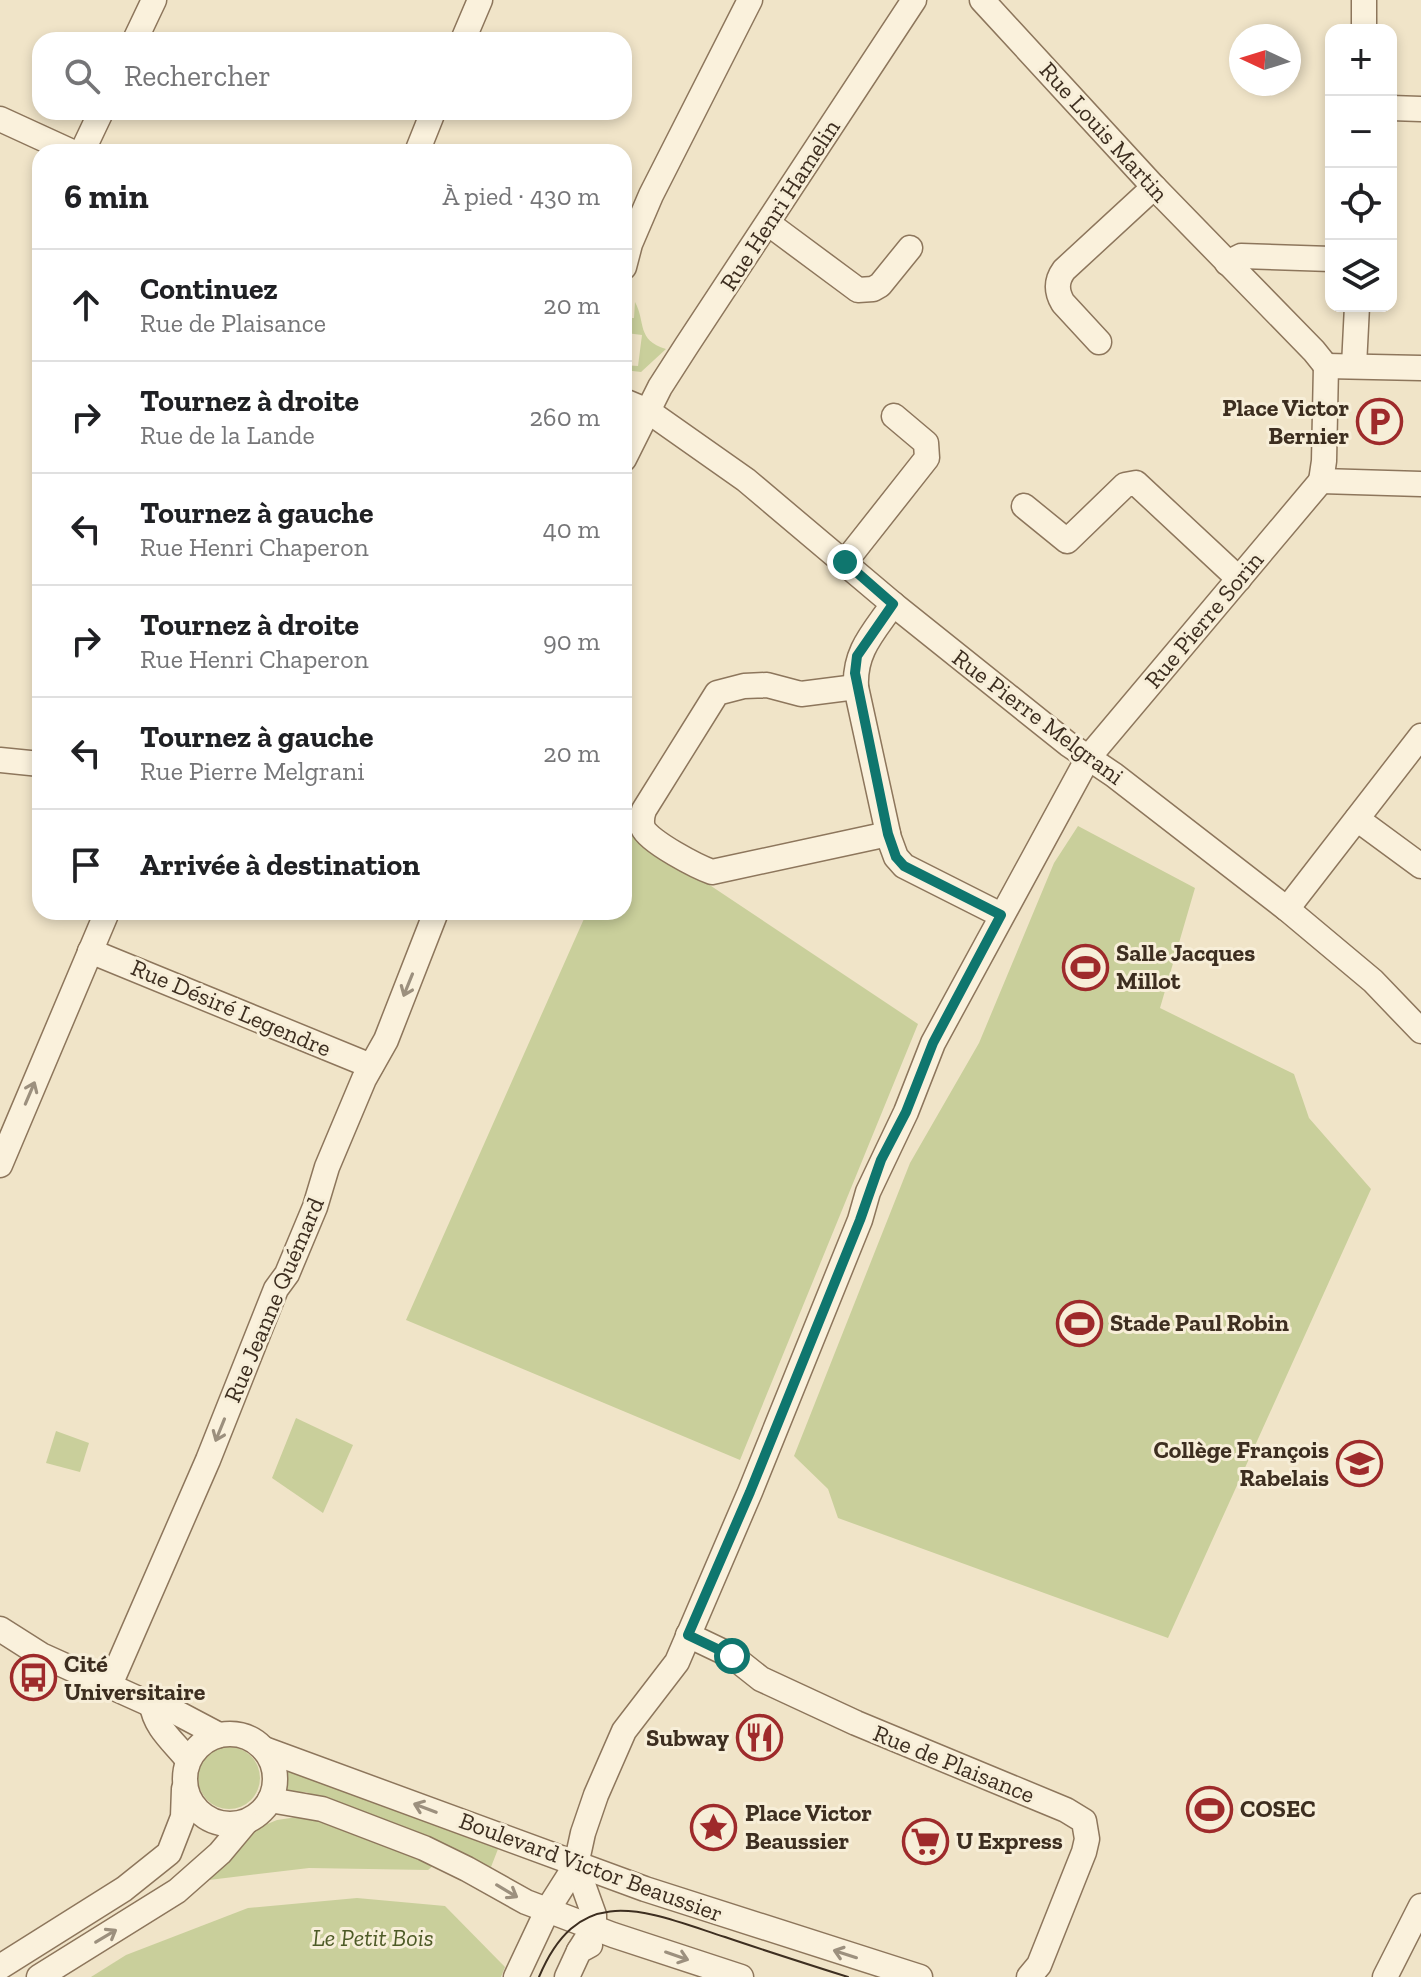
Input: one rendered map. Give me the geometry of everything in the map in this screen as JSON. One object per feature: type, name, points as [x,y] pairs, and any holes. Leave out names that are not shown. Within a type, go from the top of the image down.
[{"type":"street","points":[[139,32],[154,0]]},
{"type":"street","points":[[466,32],[480,0]]},
{"type":"street","points":[[632,239],[651,195],[750,0]]},
{"type":"street","name":"Rue Henri Hamelin","points":[[648,411],[687,345],[914,0]]},
{"type":"street","name":"Rue Louis Martin","points":[[982,0],[1154,187],[1326,366]]},
{"type":"street","points":[[1364,0],[1364,24]]},
{"type":"street","points":[[1397,108],[1421,109]]},
{"type":"street","points":[[0,119],[55,144]]},
{"type":"street","points":[[86,144],[97,120]]},
{"type":"street","points":[[420,144],[430,120]]},
{"type":"street","points":[[1099,342],[1058,296],[1058,281],[1064,270],[1154,187]]},
{"type":"street","points":[[769,224],[858,290],[866,291],[880,285],[910,248]]},
{"type":"street","points":[[1227,263],[1241,256],[1325,259]]},
{"type":"street","points":[[1354,366],[1357,312]]},
{"type":"street","points":[[1421,368],[1326,366],[1321,481],[1421,484]]},
{"type":"street","name":"Rue Pierre Melgrani","points":[[632,404],[648,411],[746,480],[893,604],[1088,758],[1287,909],[1373,981],[1421,1031]]},
{"type":"street","points":[[632,443],[648,411]]},
{"type":"street","points":[[845,562],[927,458],[926,443],[894,416]]},
{"type":"street","name":"Rue Pierre Sorin","points":[[576,1865],[596,1795],[624,1731],[677,1662],[750,1492],[877,1171],[906,1112],[933,1043],[1001,915],[1088,758],[1321,481]]},
{"type":"street","points":[[1024,506],[1067,541],[1125,485],[1136,483],[1143,486],[1239,579]]},
{"type":"street","points":[[893,604],[857,656],[856,687],[888,834],[896,857],[904,866],[1001,915]]},
{"type":"street","points":[[856,687],[801,694],[767,685],[736,687],[717,693],[641,819],[644,831],[655,840],[712,872],[888,834]]},
{"type":"street","points":[[1287,909],[1421,736]]},
{"type":"street","points":[[0,760],[32,763]]},
{"type":"street","points":[[1357,819],[1421,866]]},
{"type":"street","points":[[0,1165],[104,920]]},
{"type":"street","name":"Rue Jeanne Quémard","points":[[109,1687],[208,1460],[276,1289],[292,1261],[315,1207],[327,1167],[371,1066],[386,1040],[433,920]]},
{"type":"street","name":"Rue Désiré Legendre","points":[[90,951],[371,1066]]},
{"type":"street","points":[[0,1629],[41,1655],[109,1687],[152,1705],[166,1707],[219,1735],[239,1735],[257,1743],[264,1749],[275,1774],[270,1800],[260,1814],[246,1822],[220,1853],[177,1891],[39,1977]]},
{"type":"street","name":"Rue de Plaisance","points":[[688,1635],[732,1656],[761,1679],[856,1723],[1066,1810],[1084,1821],[1087,1839],[1084,1852],[1036,1973]]},
{"type":"street","points":[[152,1705],[153,1717],[188,1760]]},
{"type":"street","points":[[0,1967],[124,1889],[169,1853],[183,1817],[188,1760],[198,1747],[219,1735]]},
{"type":"street","name":"Boulevard Victor Beaussier","points":[[264,1749],[576,1865],[920,1977]]},
{"type":"street","points":[[185,1786],[194,1807],[202,1816],[223,1825],[246,1822]]},
{"type":"street","name":"Boulevard Victor Beaussier","points":[[270,1800],[322,1809],[424,1848],[526,1902],[741,1977]]},
{"type":"street","points":[[516,1977],[548,1909],[576,1865]]},
{"type":"street","points":[[567,1977],[579,1951],[603,1931],[576,1865]]},
{"type":"street","points":[[1385,1977],[1421,1906]]},
{"type":"green space","points":[[635,302],[646,335],[650,341],[666,349],[641,372],[632,371],[632,366],[638,366],[642,335],[632,334]]},
{"type":"green space","name":"Stade Paul Robin","points":[[1078,826],[1195,888],[1160,1008],[1294,1074],[1309,1118],[1371,1189],[1168,1638],[838,1518],[828,1489],[794,1456],[910,1163],[979,1043],[1054,863]]},
{"type":"green space","points":[[632,833],[918,1024],[740,1460],[406,1320],[583,920],[632,920]]},
{"type":"green space","points":[[296,1418],[353,1445],[323,1513],[272,1478]]},
{"type":"green space","points":[[56,1431],[89,1443],[80,1472],[46,1463]]},
{"type":"green space","points":[[229,1747],[241,1749],[251,1756],[258,1766],[258,1790],[251,1800],[241,1807],[229,1809],[217,1807],[207,1800],[200,1790],[198,1778],[200,1766],[207,1756],[217,1749]]},
{"type":"green space","points":[[283,1765],[498,1849],[491,1867],[306,1792],[283,1794]]},
{"type":"green space","points":[[304,1816],[434,1865],[428,1870],[309,1868],[209,1880],[253,1830],[277,1820]]},
{"type":"green space","name":"Le Petit Bois","points":[[357,1898],[445,1906],[505,1967],[501,1977],[91,1977],[126,1955],[248,1908]]},
{"type":"tram line","points":[[539,1977],[556,1946],[574,1926],[595,1915],[618,1911],[669,1919],[848,1977]]},
{"type":"place","name":"Place Victor Bernier","points":[[1380,422]]},
{"type":"place","name":"Salle Jacques Millot","points":[[1085,967]]},
{"type":"place","name":"Stade Paul Robin","points":[[1079,1323]]},
{"type":"place","name":"Collège François Rabelais","points":[[1360,1464]]},
{"type":"place","name":"Cité Universitaire","points":[[33,1678]]},
{"type":"place","name":"Subway","points":[[760,1738]]},
{"type":"place","name":"COSEC","points":[[1209,1809]]},
{"type":"place","name":"Place Victor Beaussier","points":[[714,1827]]},
{"type":"place","name":"U Express","points":[[925,1841]]},
{"type":"route","points":[[732,1656],[688,1635],[750,1492],[860,1220],[881,1160],[906,1112],[933,1043],[1001,915],[904,866],[896,857],[888,834],[855,673],[857,656],[893,604],[845,562]]}]
